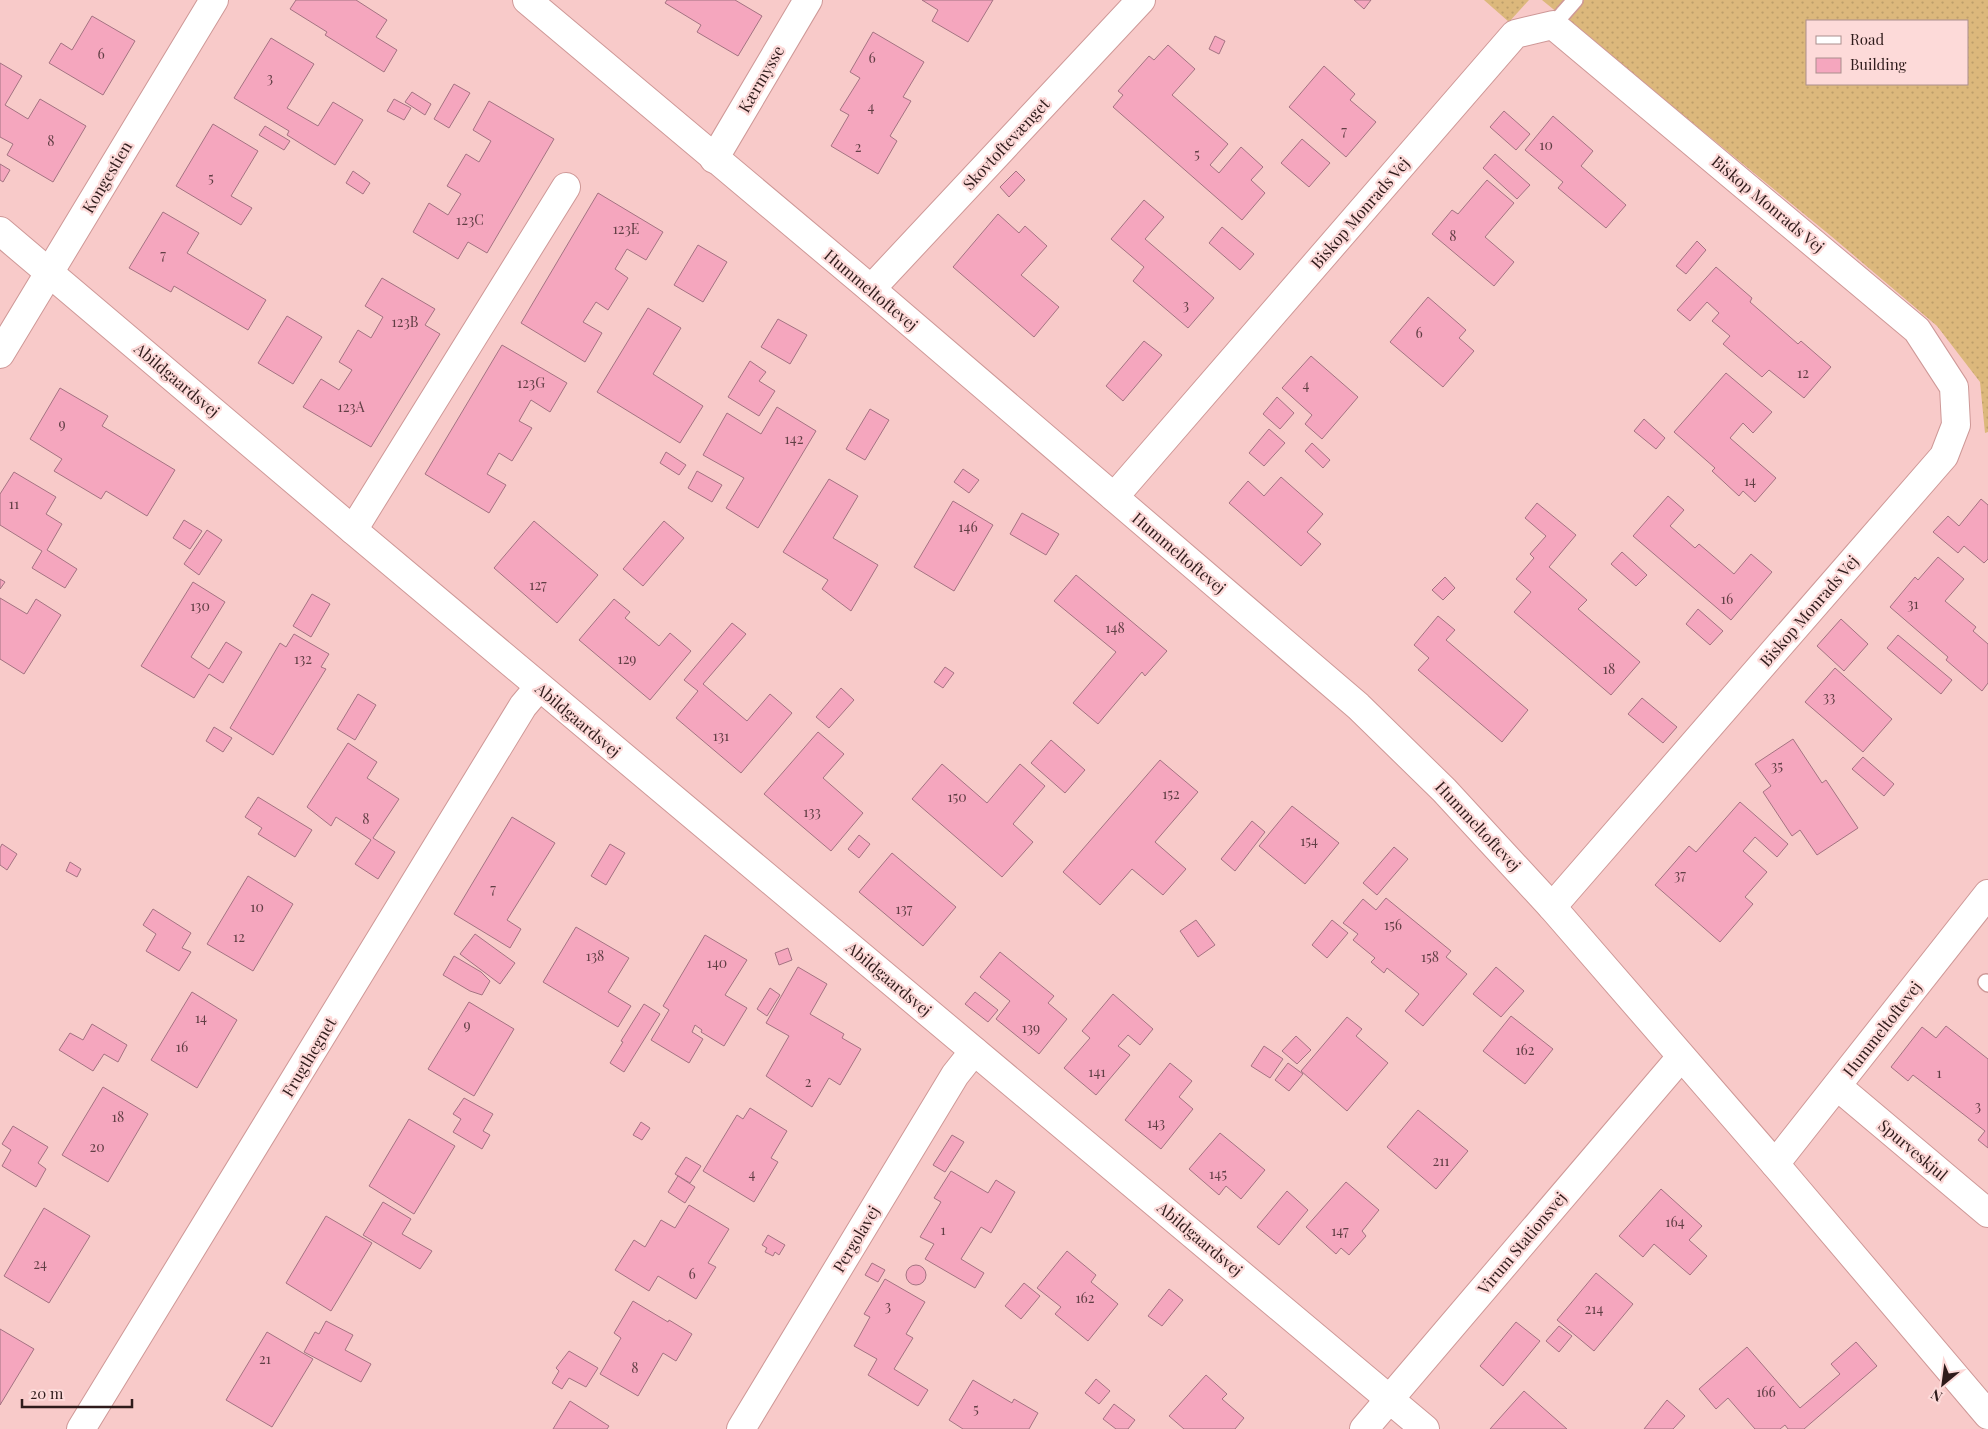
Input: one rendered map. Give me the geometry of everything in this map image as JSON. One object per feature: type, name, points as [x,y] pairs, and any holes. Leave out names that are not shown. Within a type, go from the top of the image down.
[{"type":"street","name":"Kongestien","points":[[0,354],[214,0]]},
{"type":"street","name":"Hummeltoftevej","points":[[527,0],[871,289],[1358,706],[1444,790],[1552,907],[1775,1164],[1988,1415]]},
{"type":"street","name":"Kærmysse","points":[[714,159],[808,0]]},
{"type":"street","name":"Skovtoftevænget","points":[[871,289],[1141,0]]},
{"type":"street","name":"Biskop Monrads Vej","points":[[1114,497],[1515,34],[1554,25],[1917,330],[1954,387],[1956,425],[1944,456],[1552,907]]},
{"type":"street","points":[[353,530],[566,187]]},
{"type":"street","name":"Abildgaardsvej","points":[[0,230],[539,687],[1425,1429]]},
{"type":"street","name":"Frugthegnet","points":[[81,1429],[523,706],[539,687]]},
{"type":"street","name":"Hummeltoftevej","points":[[1775,1164],[1988,894]]},
{"type":"street","name":"Pergolavej","points":[[741,1429],[955,1075],[974,1051]]},
{"type":"street","name":"Virum Stationsvej","points":[[1364,1429],[1681,1057]]},
{"type":"street","name":"Spurveskjul","points":[[1837,1086],[1988,1213]]},
{"type":"lane","points":[[1554,25],[1575,0]]},
{"type":"shaded area","points":[[1484,0],[1529,0],[1509,22]]},
{"type":"shaded area","points":[[1542,0],[1988,0],[1988,432],[1985,433],[1980,382],[1937,326],[1831,236]]},
{"type":"building","points":[[296,0],[356,0],[387,20],[376,37],[397,50],[384,72],[325,35],[327,32],[290,9]]},
{"type":"building","points":[[667,0],[735,0],[762,16],[738,56],[697,32],[701,25],[665,3]]},
{"type":"building","points":[[922,0],[993,0],[968,42],[932,21],[938,10]]},
{"type":"building","points":[[1354,0],[1371,0],[1364,9]]},
{"type":"building","points":[[92,16],[135,41],[103,95],[49,63],[61,43],[72,50]]},
{"type":"building","points":[[873,32],[924,62],[903,97],[911,101],[890,136],[897,141],[878,174],[831,146],[849,115],[840,110],[860,78],[850,72]]},
{"type":"building","points":[[1215,36],[1225,41],[1219,54],[1209,49]]},
{"type":"building","points":[[271,38],[314,64],[287,108],[318,126],[333,102],[363,120],[335,165],[287,135],[289,131],[234,98]]},
{"type":"building","points":[[1168,45],[1195,69],[1172,95],[1228,144],[1210,165],[1219,173],[1241,147],[1263,167],[1251,180],[1265,193],[1242,220],[1113,107],[1123,95],[1118,91],[1149,56],[1154,60]]},
{"type":"building","points":[[0,63],[22,76],[5,105],[28,119],[40,99],[86,126],[53,182],[7,155],[13,144],[0,137]]},
{"type":"building","points":[[1324,66],[1355,94],[1350,100],[1376,122],[1346,157],[1289,107]]},
{"type":"building","points":[[454,84],[470,93],[449,128],[434,119]]},
{"type":"building","points":[[412,92],[431,104],[425,115],[405,102]]},
{"type":"building","points":[[394,99],[411,108],[404,120],[387,111]]},
{"type":"building","points":[[489,101],[554,139],[487,253],[468,242],[458,259],[413,232],[429,203],[448,215],[461,194],[447,186],[466,154],[479,162],[491,141],[473,130]]},
{"type":"building","points":[[1504,111],[1530,134],[1516,150],[1490,127]]},
{"type":"building","points":[[1553,116],[1593,151],[1581,166],[1626,205],[1606,228],[1558,188],[1563,182],[1525,150]]},
{"type":"building","points":[[213,124],[258,151],[231,196],[252,208],[241,225],[176,186]]},
{"type":"building","points":[[265,126],[290,141],[284,150],[259,135]]},
{"type":"building","points":[[1302,139],[1330,163],[1309,187],[1281,163]]},
{"type":"building","points":[[1495,154],[1530,185],[1517,199],[1483,168]]},
{"type":"building","points":[[0,164],[10,170],[3,182],[0,180]]},
{"type":"building","points":[[353,171],[370,183],[363,194],[346,183]]},
{"type":"building","points":[[1016,171],[1025,180],[1009,197],[1000,187]]},
{"type":"building","points":[[1487,180],[1514,203],[1485,237],[1514,262],[1494,286],[1432,234],[1452,210],[1458,214]]},
{"type":"building","points":[[598,193],[663,232],[646,260],[627,249],[615,269],[628,278],[608,310],[596,302],[583,322],[602,333],[585,362],[521,323]]},
{"type":"building","points":[[1144,200],[1164,217],[1145,239],[1214,298],[1188,328],[1133,281],[1144,267],[1111,239]]},
{"type":"building","points":[[163,212],[199,233],[187,253],[266,300],[248,330],[174,286],[171,292],[129,268]]},
{"type":"building","points":[[998,214],[1019,233],[1025,226],[1047,246],[1021,275],[1059,307],[1034,337],[953,267]]},
{"type":"building","points":[[1222,227],[1254,254],[1240,270],[1209,243]]},
{"type":"building","points":[[1697,241],[1706,250],[1686,274],[1676,266]]},
{"type":"building","points":[[698,245],[727,262],[703,302],[674,285]]},
{"type":"building","points":[[1716,267],[1752,298],[1750,302],[1798,344],[1801,341],[1831,367],[1804,398],[1769,370],[1762,377],[1723,344],[1730,336],[1712,321],[1719,313],[1707,302],[1690,321],[1677,310]]},
{"type":"building","points":[[382,278],[435,309],[425,325],[440,334],[371,447],[303,407],[321,379],[339,390],[352,370],[339,362],[358,330],[371,338],[383,317],[365,306]]},
{"type":"building","points":[[1428,297],[1466,330],[1459,338],[1474,351],[1443,387],[1390,342]]},
{"type":"building","points":[[648,308],[681,328],[653,374],[703,406],[680,443],[597,392]]},
{"type":"building","points":[[287,316],[322,337],[293,384],[258,363]]},
{"type":"building","points":[[778,319],[807,335],[790,364],[761,347]]},
{"type":"building","points":[[1144,341],[1162,355],[1123,401],[1106,386]]},
{"type":"building","points":[[502,345],[567,383],[550,412],[531,400],[519,421],[532,428],[512,461],[499,453],[487,474],[506,485],[489,513],[425,474]]},
{"type":"building","points":[[1311,356],[1358,397],[1322,439],[1305,424],[1312,415],[1282,388]]},
{"type":"building","points":[[750,361],[766,372],[759,381],[775,391],[759,416],[728,397]]},
{"type":"building","points":[[1726,373],[1772,412],[1753,433],[1743,423],[1730,438],[1776,478],[1755,502],[1743,491],[1739,496],[1712,471],[1715,468],[1674,432]]},
{"type":"building","points":[[60,388],[108,416],[102,426],[175,470],[147,516],[106,491],[101,499],[54,471],[62,459],[30,439]]},
{"type":"building","points":[[1277,397],[1294,413],[1280,429],[1263,414]]},
{"type":"building","points":[[777,407],[816,431],[758,528],[726,508],[744,478],[703,455],[727,413],[761,434]]},
{"type":"building","points":[[870,409],[889,420],[865,460],[846,449]]},
{"type":"building","points":[[1644,419],[1665,438],[1656,449],[1634,431]]},
{"type":"building","points":[[1269,429],[1285,443],[1264,466],[1249,453]]},
{"type":"building","points":[[1312,443],[1330,460],[1323,468],[1305,451]]},
{"type":"building","points":[[666,452],[686,465],[679,475],[660,463]]},
{"type":"building","points":[[963,469],[979,480],[969,493],[954,482]]},
{"type":"building","points":[[697,471],[722,485],[712,502],[688,488]]},
{"type":"building","points":[[14,472],[56,497],[46,514],[62,524],[47,550],[77,569],[65,588],[32,568],[42,551],[0,525],[0,494]]},
{"type":"building","points":[[1281,477],[1323,514],[1307,532],[1321,544],[1301,566],[1229,503],[1248,481],[1264,496]]},
{"type":"building","points":[[829,479],[858,496],[833,538],[878,565],[851,611],[822,589],[828,580],[783,552]]},
{"type":"building","points":[[1668,496],[1684,510],[1670,526],[1695,548],[1699,544],[1734,574],[1751,554],[1772,572],[1731,620],[1633,536]]},
{"type":"building","points":[[1981,499],[1988,505],[1988,559],[1984,563],[1964,546],[1958,553],[1933,532],[1948,516],[1959,526]]},
{"type":"building","points":[[953,501],[993,525],[954,591],[914,567]]},
{"type":"building","points":[[1537,503],[1576,535],[1549,567],[1587,600],[1578,609],[1640,662],[1611,695],[1514,612],[1531,592],[1516,579],[1534,558],[1530,554],[1546,536],[1525,518]]},
{"type":"building","points":[[1022,513],[1059,534],[1046,555],[1010,534]]},
{"type":"building","points":[[184,520],[202,531],[190,549],[173,538]]},
{"type":"building","points":[[534,521],[598,575],[557,623],[494,568]]},
{"type":"building","points":[[664,521],[684,538],[643,586],[623,569]]},
{"type":"building","points":[[207,530],[222,540],[199,575],[184,564]]},
{"type":"building","points":[[1622,552],[1647,575],[1636,586],[1611,564]]},
{"type":"building","points":[[1938,557],[1964,579],[1945,601],[1976,627],[1973,631],[1988,644],[1988,683],[1982,691],[1946,660],[1948,657],[1890,607],[1915,577],[1918,580]]},
{"type":"building","points":[[1076,575],[1167,651],[1145,676],[1142,672],[1098,724],[1073,703],[1116,652],[1054,601]]},
{"type":"building","points":[[1445,577],[1455,588],[1443,600],[1432,590]]},
{"type":"building","points":[[0,579],[5,582],[0,589]]},
{"type":"building","points":[[193,582],[225,602],[191,657],[209,669],[226,642],[242,652],[223,683],[209,674],[194,698],[141,666]]},
{"type":"building","points":[[312,594],[330,604],[311,637],[293,626]]},
{"type":"building","points":[[0,598],[27,614],[36,599],[61,615],[24,674],[0,659]]},
{"type":"building","points":[[614,599],[630,612],[625,618],[659,646],[670,633],[691,651],[650,700],[579,640]]},
{"type":"building","points":[[1698,609],[1723,631],[1710,645],[1686,624]]},
{"type":"building","points":[[1438,616],[1455,630],[1446,640],[1528,710],[1502,742],[1418,670],[1429,658],[1414,645]]},
{"type":"building","points":[[1841,619],[1868,644],[1844,671],[1817,646]]},
{"type":"building","points":[[732,623],[746,634],[703,684],[747,721],[770,694],[792,713],[741,773],[676,718],[698,691],[684,680]]},
{"type":"building","points":[[294,634],[329,654],[321,667],[326,669],[273,755],[230,728],[280,643],[286,647]]},
{"type":"building","points":[[1898,635],[1952,680],[1941,694],[1887,648]]},
{"type":"building","points":[[945,667],[954,673],[943,688],[934,682]]},
{"type":"building","points":[[1835,668],[1892,719],[1863,752],[1805,702]]},
{"type":"building","points":[[841,688],[854,700],[829,728],[816,717]]},
{"type":"building","points":[[358,694],[376,705],[355,740],[337,729]]},
{"type":"building","points":[[1642,698],[1677,727],[1663,743],[1628,714]]},
{"type":"building","points":[[214,727],[232,738],[223,752],[206,741]]},
{"type":"building","points":[[818,732],[844,754],[823,778],[863,813],[831,851],[764,794]]},
{"type":"building","points":[[1793,739],[1822,783],[1826,780],[1858,828],[1817,855],[1800,830],[1792,836],[1763,792],[1771,786],[1755,764]]},
{"type":"building","points":[[1051,740],[1085,770],[1065,793],[1031,763]]},
{"type":"building","points":[[348,743],[377,762],[367,778],[399,799],[373,838],[395,852],[378,879],[355,864],[371,840],[336,817],[331,826],[307,807]]},
{"type":"building","points":[[1863,757],[1894,784],[1884,796],[1852,769]]},
{"type":"building","points":[[1160,760],[1198,792],[1155,842],[1186,869],[1163,895],[1132,869],[1100,905],[1063,872]]},
{"type":"building","points":[[942,764],[987,803],[1020,764],[1045,786],[1013,824],[1033,842],[1002,877],[912,799]]},
{"type":"building","points":[[258,797],[312,830],[295,857],[258,834],[262,828],[245,817]]},
{"type":"building","points":[[1740,802],[1788,844],[1777,857],[1755,837],[1743,851],[1767,872],[1745,897],[1753,904],[1720,942],[1655,885],[1689,846],[1696,852]]},
{"type":"building","points":[[1292,806],[1339,843],[1305,884],[1259,846]]},
{"type":"building","points":[[512,817],[555,843],[507,920],[521,929],[510,948],[454,914]]},
{"type":"building","points":[[1252,821],[1265,832],[1235,871],[1221,859]]},
{"type":"building","points":[[859,835],[870,844],[859,858],[848,849]]},
{"type":"building","points":[[2,844],[17,854],[7,870],[0,865],[0,848]]},
{"type":"building","points":[[610,844],[625,853],[606,885],[591,876]]},
{"type":"building","points":[[1394,847],[1408,859],[1377,895],[1363,883]]},
{"type":"building","points":[[892,853],[956,907],[923,946],[859,892]]},
{"type":"building","points":[[70,862],[81,869],[77,877],[66,871]]},
{"type":"building","points":[[248,876],[293,904],[253,971],[207,944]]},
{"type":"building","points":[[1386,898],[1451,951],[1446,957],[1467,974],[1423,1026],[1405,1011],[1419,994],[1387,968],[1384,973],[1371,962],[1375,958],[1353,940],[1358,934],[1343,923],[1363,899],[1376,910]]},
{"type":"building","points":[[153,909],[191,933],[182,948],[191,952],[179,971],[146,951],[156,934],[143,925]]},
{"type":"building","points":[[1196,920],[1215,945],[1198,957],[1180,931]]},
{"type":"building","points":[[1332,920],[1348,933],[1327,958],[1312,945]]},
{"type":"building","points":[[576,927],[629,958],[608,992],[631,1006],[618,1027],[543,982]]},
{"type":"building","points":[[475,934],[515,963],[500,984],[460,954]]},
{"type":"building","points":[[705,935],[747,960],[725,995],[747,1008],[724,1046],[701,1032],[702,1030],[695,1025],[692,1032],[703,1039],[689,1063],[651,1040],[669,1010],[663,1006]]},
{"type":"building","points":[[788,948],[792,960],[779,965],[775,953]]},
{"type":"building","points":[[1000,952],[1054,996],[1048,1003],[1067,1019],[1039,1054],[996,1019],[1010,1001],[980,977]]},
{"type":"building","points":[[454,956],[481,972],[490,981],[482,995],[470,991],[443,975]]},
{"type":"building","points":[[798,967],[827,984],[810,1014],[844,1034],[842,1038],[861,1049],[840,1085],[829,1078],[812,1107],[766,1076],[789,1036],[766,1023]]},
{"type":"building","points":[[1496,967],[1524,991],[1501,1017],[1473,994]]},
{"type":"building","points":[[770,988],[780,995],[767,1016],[757,1009]]},
{"type":"building","points":[[192,992],[237,1020],[197,1088],[151,1060]]},
{"type":"building","points":[[975,992],[998,1010],[988,1022],[965,1004]]},
{"type":"building","points":[[1113,994],[1153,1029],[1140,1045],[1128,1035],[1118,1046],[1130,1055],[1096,1095],[1064,1068],[1090,1038],[1082,1031]]},
{"type":"building","points":[[469,1002],[514,1029],[474,1096],[428,1069]]},
{"type":"building","points":[[644,1004],[660,1014],[624,1072],[610,1063]]},
{"type":"building","points":[[1511,1016],[1553,1049],[1525,1084],[1483,1051]]},
{"type":"building","points":[[1347,1017],[1362,1029],[1356,1036],[1388,1063],[1347,1111],[1301,1071]]},
{"type":"building","points":[[92,1024],[127,1045],[118,1062],[104,1054],[93,1071],[59,1050],[70,1033],[83,1040]]},
{"type":"building","points":[[1946,1026],[1988,1059],[1988,1148],[1978,1140],[1985,1131],[1913,1075],[1908,1081],[1891,1067],[1922,1027],[1936,1038]]},
{"type":"building","points":[[1296,1036],[1311,1050],[1297,1064],[1282,1051]]},
{"type":"building","points":[[1264,1046],[1283,1059],[1270,1078],[1251,1066]]},
{"type":"building","points":[[1170,1063],[1192,1081],[1179,1097],[1193,1109],[1161,1149],[1125,1120]]},
{"type":"building","points":[[1288,1063],[1303,1074],[1289,1091],[1275,1080]]},
{"type":"building","points":[[103,1087],[148,1114],[108,1182],[62,1155]]},
{"type":"building","points":[[464,1098],[493,1114],[483,1131],[490,1135],[482,1149],[453,1132],[461,1119],[453,1114]]},
{"type":"building","points":[[750,1108],[787,1131],[771,1158],[778,1162],[754,1202],[703,1171],[737,1115],[743,1119]]},
{"type":"building","points":[[1418,1110],[1468,1151],[1436,1189],[1387,1147]]},
{"type":"building","points":[[409,1119],[455,1146],[414,1214],[369,1186]]},
{"type":"building","points":[[641,1122],[650,1128],[642,1140],[633,1135]]},
{"type":"building","points":[[13,1126],[48,1147],[38,1163],[46,1169],[36,1187],[2,1166],[11,1150],[2,1144]]},
{"type":"building","points":[[1220,1133],[1265,1170],[1241,1199],[1226,1186],[1219,1195],[1189,1169]]},
{"type":"building","points":[[952,1135],[964,1142],[945,1172],[933,1165]]},
{"type":"building","points":[[686,1157],[701,1166],[690,1183],[675,1174]]},
{"type":"building","points":[[951,1171],[988,1193],[996,1180],[1015,1192],[991,1233],[981,1227],[961,1259],[984,1273],[975,1288],[925,1259],[934,1244],[920,1237],[941,1202],[934,1198]]},
{"type":"building","points":[[678,1176],[695,1187],[685,1203],[668,1192]]},
{"type":"building","points":[[1346,1182],[1379,1210],[1362,1231],[1366,1236],[1349,1255],[1341,1248],[1336,1254],[1306,1227]]},
{"type":"building","points":[[1661,1189],[1702,1226],[1689,1240],[1707,1256],[1690,1275],[1654,1244],[1643,1257],[1619,1236]]},
{"type":"building","points":[[1287,1191],[1308,1210],[1279,1245],[1257,1227]]},
{"type":"building","points":[[383,1202],[411,1219],[402,1234],[432,1251],[420,1269],[363,1235]]},
{"type":"building","points":[[689,1205],[729,1229],[708,1263],[716,1267],[696,1299],[658,1276],[649,1291],[615,1270],[634,1240],[645,1247],[661,1220],[675,1228]]},
{"type":"building","points":[[44,1208],[90,1236],[49,1303],[4,1276]]},
{"type":"building","points":[[326,1216],[372,1243],[331,1311],[286,1283]]},
{"type":"building","points":[[768,1235],[785,1245],[779,1255],[775,1252],[773,1256],[765,1252],[767,1248],[762,1245]]},
{"type":"building","points":[[1067,1251],[1096,1275],[1091,1282],[1118,1304],[1088,1341],[1055,1314],[1061,1307],[1037,1288]]},
{"type":"building","points":[[872,1263],[885,1270],[878,1282],[865,1275]]},
{"type":"building","points":[[916,1265],[923,1268],[926,1275],[923,1282],[916,1285],[909,1282],[906,1275],[909,1268]]},
{"type":"building","points":[[1596,1273],[1633,1304],[1594,1351],[1557,1320]]},
{"type":"building","points":[[885,1279],[925,1302],[906,1334],[913,1338],[894,1369],[928,1390],[918,1406],[868,1375],[877,1359],[854,1346],[870,1317],[864,1314]]},
{"type":"building","points":[[1024,1283],[1040,1296],[1021,1319],[1005,1306]]},
{"type":"building","points":[[1169,1289],[1183,1300],[1162,1326],[1148,1316]]},
{"type":"building","points":[[633,1301],[692,1334],[676,1361],[663,1353],[638,1396],[600,1374],[621,1338],[614,1333]]},
{"type":"building","points":[[326,1321],[353,1335],[345,1350],[371,1364],[361,1382],[304,1352],[315,1332],[319,1334]]},
{"type":"building","points":[[1516,1322],[1540,1341],[1503,1386],[1480,1366]]},
{"type":"building","points":[[1559,1326],[1572,1336],[1559,1352],[1546,1341]]},
{"type":"building","points":[[0,1329],[34,1349],[0,1405]]},
{"type":"building","points":[[267,1332],[313,1359],[272,1427],[226,1400]]},
{"type":"building","points":[[1856,1342],[1877,1366],[1804,1429],[1788,1429],[1785,1425],[1780,1429],[1755,1429],[1728,1398],[1716,1409],[1699,1389],[1747,1347],[1800,1408],[1840,1374],[1831,1364]]},
{"type":"building","points":[[569,1351],[598,1368],[586,1387],[569,1378],[562,1389],[552,1383],[559,1371],[556,1368]]},
{"type":"building","points":[[1206,1375],[1227,1394],[1222,1399],[1244,1418],[1235,1429],[1184,1429],[1169,1416]]},
{"type":"building","points":[[1096,1379],[1110,1391],[1099,1404],[1085,1393]]},
{"type":"building","points":[[973,1380],[1012,1403],[1014,1399],[1038,1413],[1029,1429],[963,1429],[949,1420]]},
{"type":"building","points":[[1524,1391],[1567,1429],[1490,1429]]},
{"type":"building","points":[[1667,1400],[1685,1416],[1673,1429],[1644,1429]]},
{"type":"building","points":[[570,1401],[609,1426],[607,1429],[553,1429]]},
{"type":"building","points":[[1114,1404],[1135,1420],[1128,1429],[1116,1429],[1103,1419]]}]
